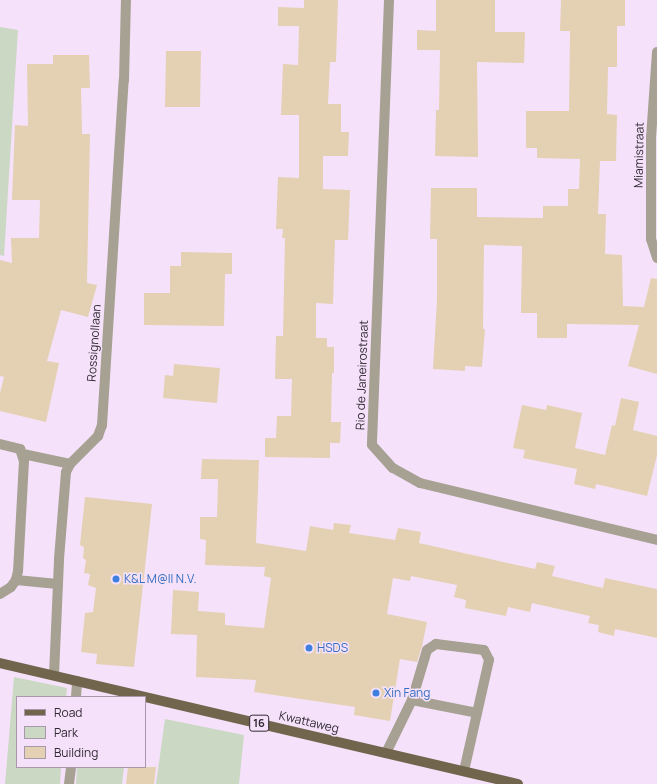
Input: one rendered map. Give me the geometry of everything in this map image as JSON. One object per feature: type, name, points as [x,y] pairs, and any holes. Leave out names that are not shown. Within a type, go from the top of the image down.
[{"type":"main road","name":"Kwattaweg","points":[[0,663],[141,696]]},
{"type":"main road","name":"Kwattaweg","points":[[146,697],[518,784]]},
{"type":"street","name":"Rossignollaan","points":[[70,464],[98,436],[102,425],[124,80],[126,0]]},
{"type":"street","name":"Rio de Janeirostraat","points":[[389,0],[372,445],[393,468],[420,483],[657,540]]},
{"type":"street","name":"Miamistraat","points":[[657,52],[651,137],[650,238],[657,258]]},
{"type":"street","points":[[0,444],[20,449],[23,454],[24,461],[16,580],[11,587],[0,594]]},
{"type":"street","points":[[23,454],[70,464],[66,472],[58,584],[54,675]]},
{"type":"street","points":[[16,580],[58,584]]},
{"type":"street","points":[[386,753],[412,700],[427,650],[436,644],[484,650],[489,660],[464,771]]},
{"type":"street","points":[[76,696],[77,681]]},
{"type":"street","points":[[412,700],[477,713]]},
{"type":"street","points":[[69,784],[71,768]]},
{"type":"green space","points":[[0,27],[18,30],[4,256],[0,255]]},
{"type":"green space","points":[[14,677],[67,688],[66,696],[16,696],[16,768],[61,768],[60,784],[5,784]]},
{"type":"green space","points":[[165,719],[244,735],[239,784],[156,784]]},
{"type":"green space","points":[[77,768],[124,768],[122,784],[76,784]]},
{"type":"building","points":[[304,0],[338,0],[336,62],[330,62],[328,104],[341,104],[341,132],[349,132],[348,156],[323,156],[323,189],[350,190],[348,240],[335,240],[333,304],[316,303],[316,338],[327,338],[327,347],[334,347],[331,422],[341,422],[340,443],[330,443],[330,458],[265,457],[265,438],[276,438],[277,416],[291,416],[292,379],[275,379],[276,336],[283,336],[285,238],[282,238],[283,229],[276,229],[278,177],[299,178],[299,115],[281,115],[283,64],[298,65],[299,26],[278,26],[278,7],[304,8]]},
{"type":"building","points":[[436,0],[495,0],[495,32],[525,32],[524,63],[477,62],[478,157],[435,156],[436,110],[439,110],[440,50],[417,50],[417,30],[436,31]]},
{"type":"building","points":[[561,0],[625,0],[625,26],[617,26],[617,67],[608,67],[607,114],[617,115],[616,161],[600,161],[598,214],[606,214],[605,254],[622,255],[623,306],[644,307],[651,278],[657,279],[657,374],[628,366],[639,325],[567,324],[567,338],[537,338],[537,313],[521,313],[522,246],[484,245],[483,329],[485,329],[482,367],[465,366],[465,371],[433,369],[437,299],[437,239],[430,239],[431,188],[477,188],[477,217],[543,218],[543,206],[568,206],[568,189],[579,189],[580,159],[537,158],[537,148],[526,148],[526,111],[569,111],[570,31],[560,31]]},
{"type":"building","points":[[166,51],[201,51],[200,107],[165,107]]},
{"type":"building","points":[[53,55],[89,55],[90,88],[81,88],[82,134],[90,134],[87,283],[97,285],[88,317],[61,310],[47,361],[59,363],[46,422],[0,411],[0,393],[4,377],[0,376],[0,260],[12,263],[11,238],[39,238],[40,200],[12,200],[15,125],[28,126],[27,64],[53,64]]},
{"type":"building","points":[[181,252],[232,253],[232,274],[225,274],[224,326],[144,325],[144,293],[170,293],[170,266],[181,266]]},
{"type":"building","points":[[174,364],[220,368],[217,403],[163,398],[165,375],[173,376]]},
{"type":"building","points":[[621,398],[639,402],[633,430],[657,436],[657,455],[647,496],[596,484],[595,489],[574,484],[577,469],[523,458],[525,450],[513,448],[522,405],[546,410],[547,405],[582,413],[575,448],[605,455],[612,425],[615,426]]},
{"type":"building","points":[[202,459],[259,460],[256,543],[306,551],[310,526],[333,530],[334,523],[351,525],[349,533],[395,540],[398,528],[421,532],[419,543],[535,569],[537,562],[555,566],[552,576],[603,588],[605,578],[657,589],[657,638],[615,629],[614,636],[598,632],[599,625],[588,623],[590,616],[532,603],[530,612],[508,607],[506,616],[465,608],[466,600],[454,597],[457,585],[411,576],[410,581],[393,578],[387,614],[427,622],[417,662],[400,659],[390,721],[354,715],[355,707],[254,692],[256,680],[196,677],[197,635],[171,634],[173,590],[199,592],[198,611],[225,613],[225,625],[264,628],[271,578],[264,576],[265,567],[205,565],[206,540],[200,539],[200,517],[217,517],[218,479],[201,479]]},
{"type":"building","name":"K&L M@ll N.V.","points":[[85,497],[152,504],[134,667],[96,664],[97,654],[81,652],[85,613],[93,612],[96,588],[88,585],[90,574],[84,573],[86,560],[83,558],[84,547],[80,545]]},
{"type":"building","points":[[156,767],[154,784],[126,784],[128,768]]},
{"type":"place","name":"K&L M@ll N.V.","points":[[116,579]]},
{"type":"place","name":"HSDS","points":[[309,648]]},
{"type":"place","name":"Xin Fang","points":[[376,693]]}]
